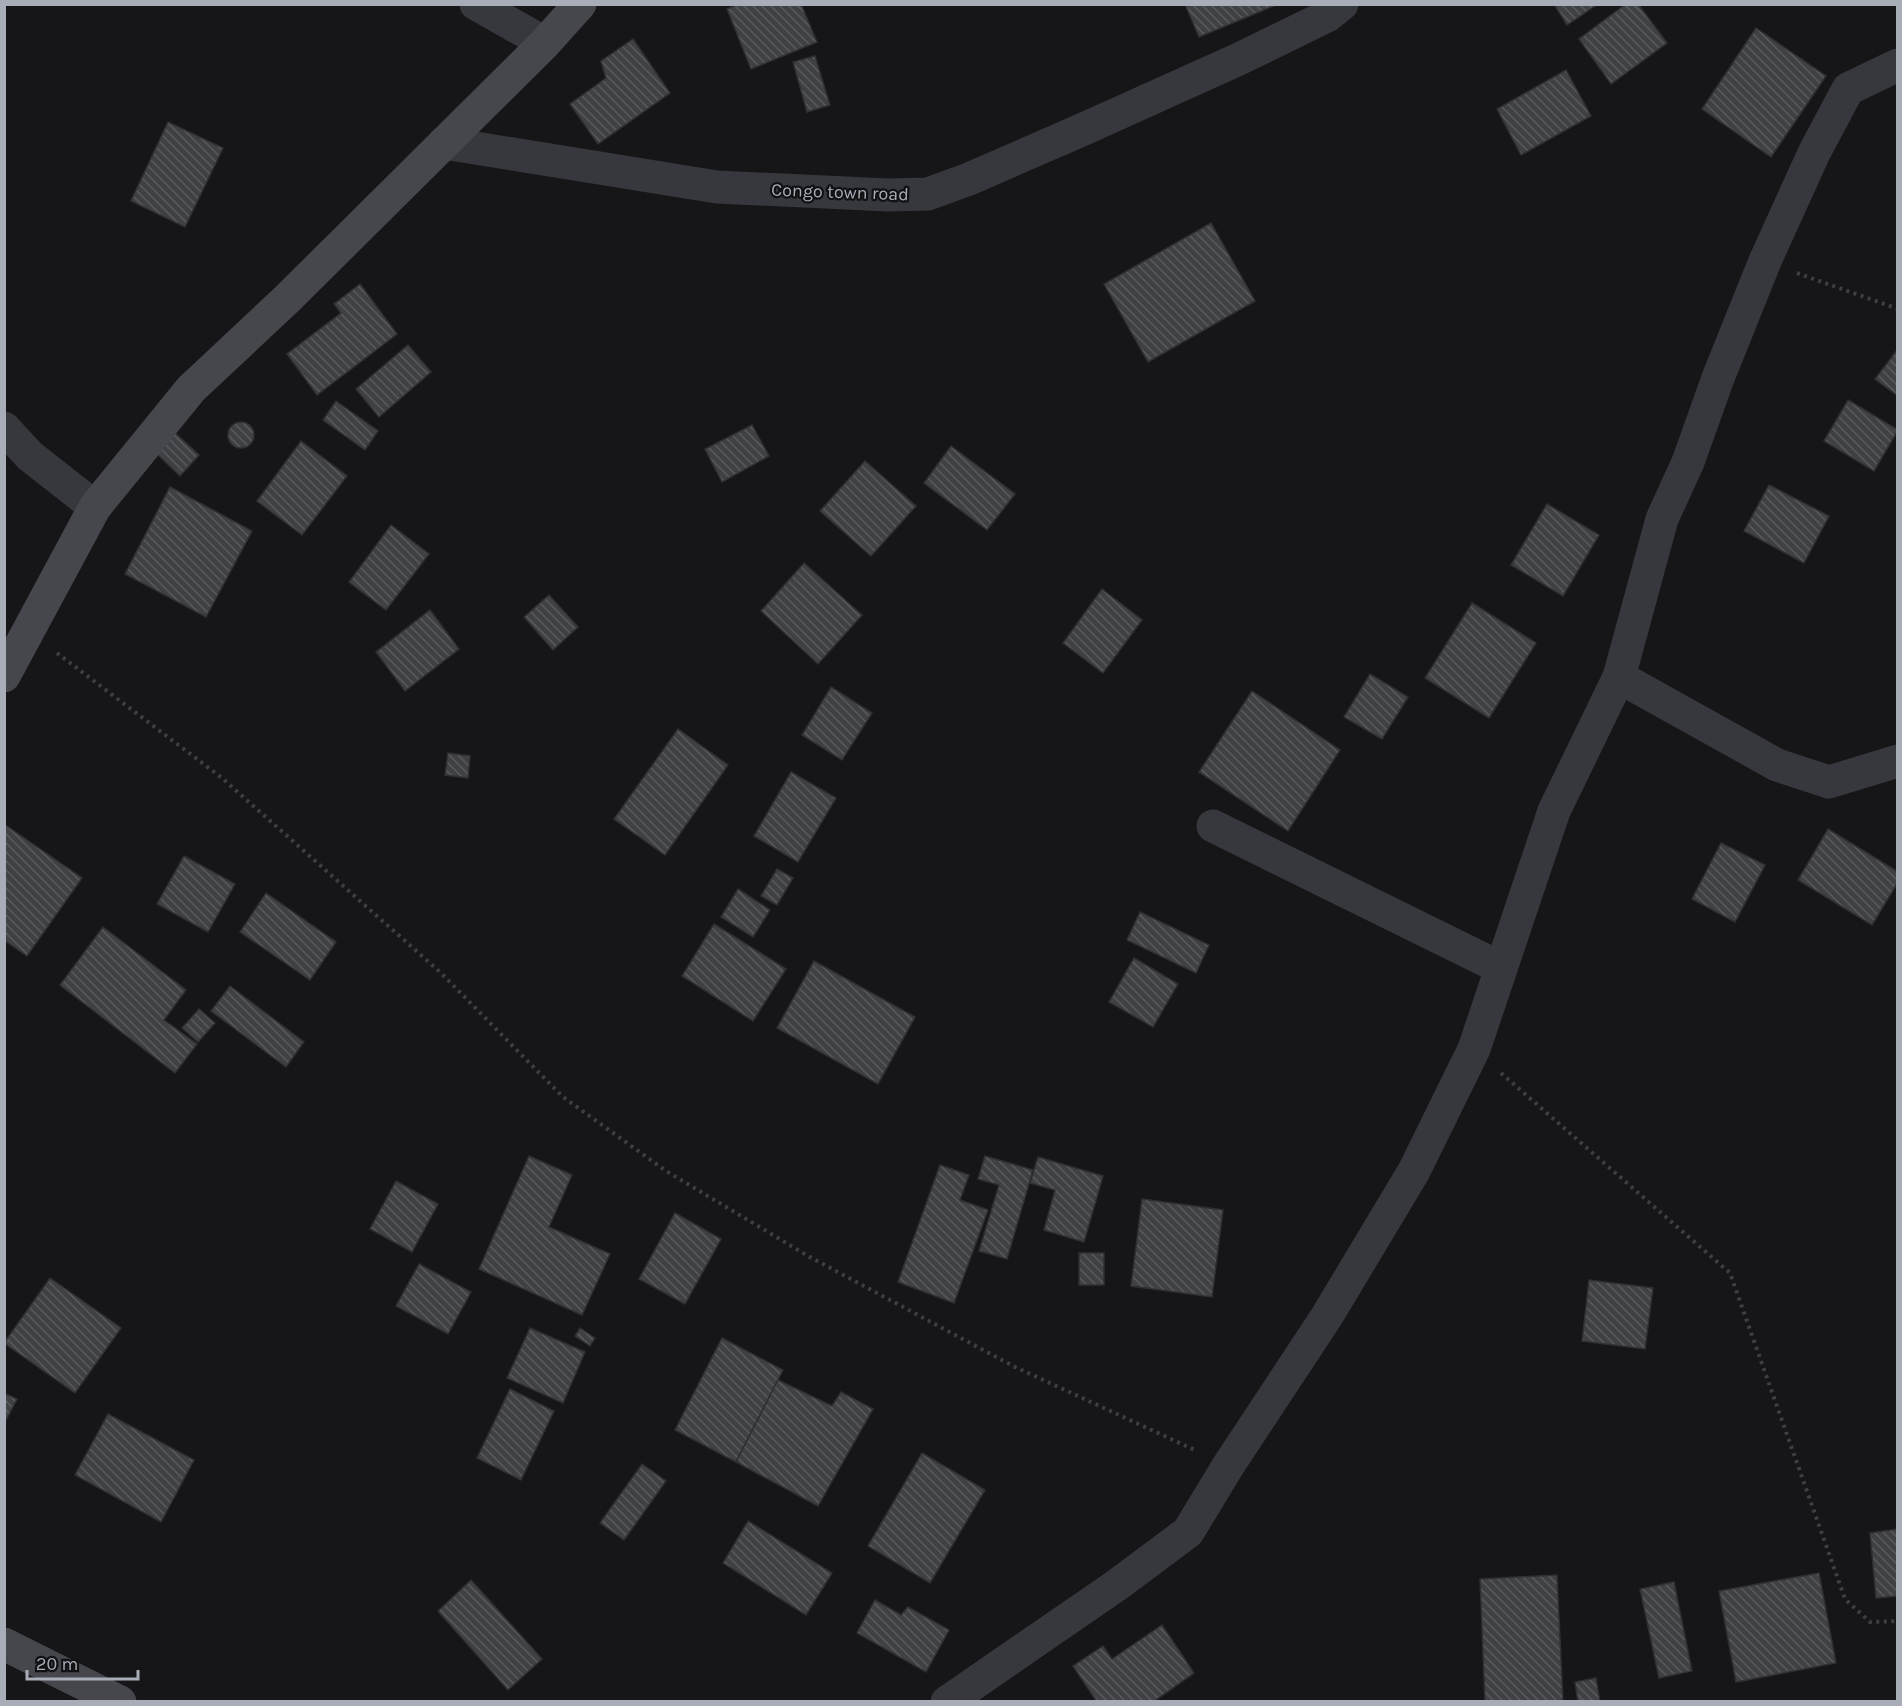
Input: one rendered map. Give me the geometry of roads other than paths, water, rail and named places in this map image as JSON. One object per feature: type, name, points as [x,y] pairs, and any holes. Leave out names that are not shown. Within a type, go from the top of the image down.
[{"type":"main road","points":[[4,676],[95,507],[191,389],[288,299],[545,43],[580,4]]},
{"type":"main road","points":[[4,1644],[120,1701]]},
{"type":"street","points":[[476,4],[545,43]]},
{"type":"street","name":"Congo town road","points":[[444,143],[717,187],[888,195],[928,194],[1065,137],[1239,59],[1327,16],[1342,4]]},
{"type":"street","points":[[947,1701],[1117,1585],[1188,1532],[1228,1466],[1327,1316],[1414,1171],[1474,1049],[1554,811],[1619,677],[1662,519],[1688,462],[1718,378],[1765,261],[1814,153],[1848,89],[1898,65]]},
{"type":"street","points":[[4,428],[30,456],[95,507]]},
{"type":"street","points":[[1619,677],[1777,765],[1829,782],[1898,761]]},
{"type":"street","points":[[1213,826],[1501,968]]}]
